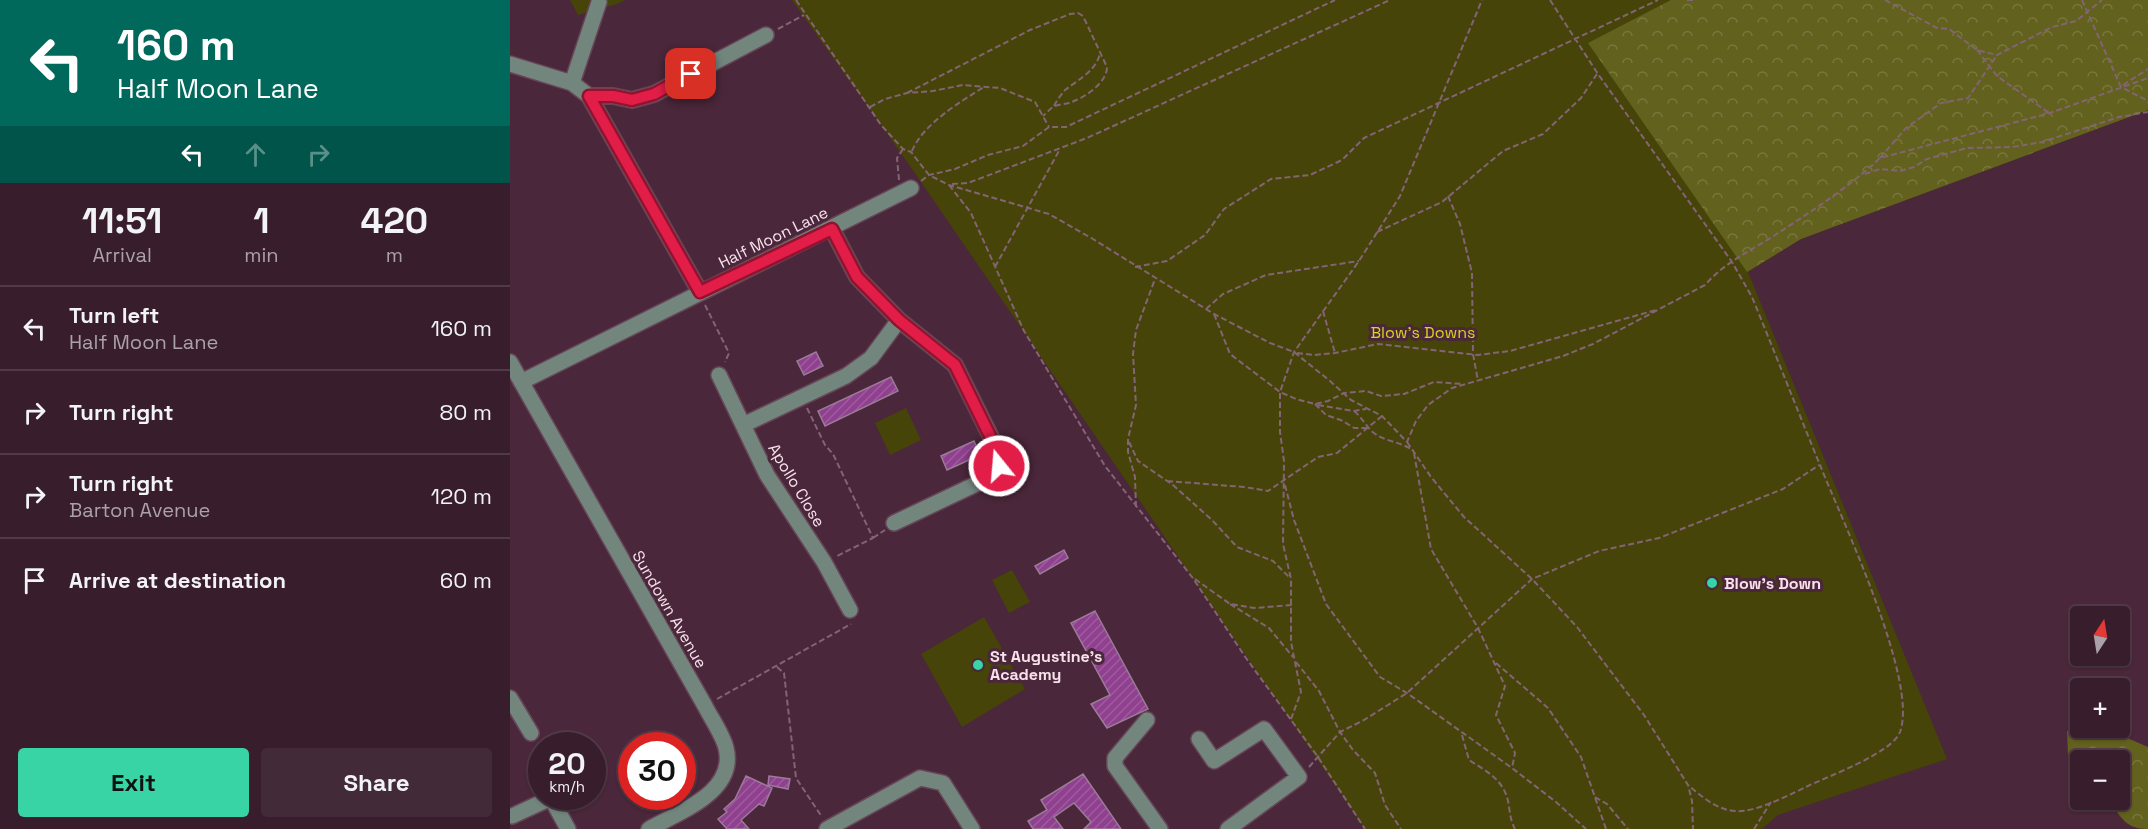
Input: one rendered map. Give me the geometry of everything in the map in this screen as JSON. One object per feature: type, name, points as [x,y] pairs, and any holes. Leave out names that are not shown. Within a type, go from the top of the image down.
[{"type":"street","points":[[572,83],[598,2]]},
{"type":"street","points":[[589,96],[613,96],[632,100],[654,94],[768,34]]},
{"type":"street","points":[[510,64],[572,83],[589,96],[700,293]]},
{"type":"street","name":"Half Moon Lane","points":[[517,380],[832,229],[908,190]]},
{"type":"street","points":[[832,229],[857,277],[899,320],[955,365],[998,452],[999,466],[993,476],[894,523]]},
{"type":"street","points":[[743,425],[846,376],[871,358],[899,320]]},
{"type":"street","name":"Sundown Avenue","points":[[510,362],[517,380],[705,706],[726,748],[725,774],[709,796],[649,829]]},
{"type":"street","name":"Apollo Close","points":[[718,375],[767,475],[824,562],[850,610]]},
{"type":"street","points":[[510,698],[530,732]]},
{"type":"street","points":[[1147,720],[1115,758],[1114,766],[1160,829]]},
{"type":"street","points":[[1199,739],[1214,761],[1263,729],[1299,777],[1232,828]]},
{"type":"street","points":[[828,828],[920,778],[943,783],[972,829]]},
{"type":"street","points":[[512,816],[551,798],[568,829]]},
{"type":"path","points":[[796,0],[882,125],[903,149],[911,152],[929,175],[949,185],[1049,214],[1214,314],[1270,344],[1294,352],[1314,355],[1378,344],[1473,354],[1510,351],[1660,309]]},
{"type":"path","points":[[929,175],[956,169],[987,155],[1023,146],[1049,126],[1066,127],[1335,0]]},
{"type":"path","points":[[949,185],[968,183],[1060,149],[1390,0]]},
{"type":"path","points":[[1291,719],[1301,692],[1291,642],[1291,579],[1282,544],[1284,461],[1280,432],[1280,392],[1294,352],[1359,261],[1400,196],[1482,0]]},
{"type":"path","points":[[1550,0],[1598,74],[1732,262],[1752,297],[1879,610],[1898,672],[1903,716],[1899,732],[1892,745],[1771,802],[1735,811],[1709,802],[1688,785]]},
{"type":"path","points":[[1135,267],[1167,261],[1205,235],[1224,209],[1271,179],[1310,175],[1342,160],[1364,138],[1658,0]]},
{"type":"path","points":[[1687,0],[1693,0]]},
{"type":"path","points":[[1885,0],[1937,28],[1949,28],[1977,50],[1991,65],[1997,76],[2050,113]]},
{"type":"path","points":[[2082,0],[2121,87],[2148,101]]},
{"type":"path","points":[[1407,442],[1416,421],[1428,405],[1452,388],[1563,356],[1593,344],[1705,285],[1714,274],[1807,214],[1862,175],[1906,128],[1941,103],[1968,98],[1997,55],[2052,27],[2076,21],[2102,0]]},
{"type":"path","points":[[907,93],[1030,30],[1078,12],[1083,16],[1100,52],[1107,67],[1107,74],[1102,82],[1089,93],[1075,101],[1053,107]]},
{"type":"path","points":[[768,34],[805,15]]},
{"type":"path","points":[[1977,50],[1997,55]]},
{"type":"path","points":[[1043,116],[1053,107],[1063,92],[1082,78],[1099,60],[1100,52]]},
{"type":"path","points":[[2121,87],[2148,69]]},
{"type":"path","points":[[1377,232],[1442,202],[1503,151],[1543,134],[1581,98],[1598,74]]},
{"type":"path","points":[[1880,158],[2050,113],[2148,78]]},
{"type":"path","points":[[870,107],[885,99],[907,93],[963,85],[1000,88],[1035,102],[1049,126]]},
{"type":"path","points":[[911,152],[915,143],[949,108],[984,87]]},
{"type":"path","points":[[1862,175],[1880,169],[1900,171],[1914,167],[1927,159],[1967,148],[2012,147],[2042,142],[2119,117],[2148,112]]},
{"type":"path","points":[[903,149],[897,158],[899,180],[908,190]]},
{"type":"path","points":[[995,267],[1060,149]]},
{"type":"path","points":[[949,185],[971,213],[1024,331],[1105,466],[1192,577],[1318,757],[1365,829]]},
{"type":"path","points":[[1448,196],[1460,224],[1472,273],[1473,354],[1478,381]]},
{"type":"path","points":[[1206,309],[1223,294],[1266,274],[1359,261]]},
{"type":"path","points":[[1136,507],[1135,477],[1128,452],[1128,439],[1136,405],[1133,354],[1136,330],[1155,278]]},
{"type":"path","points":[[700,293],[729,353],[718,375]]},
{"type":"path","points":[[1323,311],[1335,353]]},
{"type":"path","points":[[1214,314],[1230,354],[1280,392],[1315,404],[1354,411],[1367,409]]},
{"type":"path","points":[[1294,352],[1358,405],[1382,416],[1414,450],[1431,477],[1464,516],[1532,579],[1576,627],[1644,715],[1688,785],[1692,801],[1693,829]]},
{"type":"path","points":[[1315,404],[1328,401],[1344,393],[1366,391],[1381,396],[1404,394],[1434,382],[1465,385]]},
{"type":"path","points":[[802,397],[825,445],[833,454],[873,538],[824,562]]},
{"type":"path","points":[[1315,404],[1326,416],[1343,421],[1354,428],[1368,428]]},
{"type":"path","points":[[1354,411],[1362,417],[1368,428],[1376,435],[1414,450]]},
{"type":"path","points":[[1167,481],[1268,490],[1318,457],[1337,453],[1382,416]]},
{"type":"path","points":[[1128,439],[1138,461],[1167,481],[1212,520],[1237,547],[1273,561],[1291,579]]},
{"type":"path","points":[[1414,450],[1431,549],[1478,628],[1505,686],[1496,715],[1515,753],[1512,768]]},
{"type":"path","points":[[1318,757],[1340,732],[1407,693],[1532,579],[1599,551],[1659,538],[1783,489],[1820,464]]},
{"type":"path","points":[[1284,480],[1288,500],[1326,604],[1380,677],[1407,693],[1512,768],[1586,829]]},
{"type":"path","points":[[1192,577],[1269,628],[1319,691],[1340,732],[1353,750],[1375,773],[1385,805],[1401,829]]},
{"type":"path","points":[[1230,604],[1254,608],[1292,605]]},
{"type":"path","points":[[705,706],[852,624],[850,610]]},
{"type":"path","points":[[1493,661],[1548,708],[1581,757],[1606,829]]},
{"type":"path","points":[[777,667],[784,673],[796,778],[828,828]]},
{"type":"path","points":[[1462,734],[1469,760],[1500,781],[1515,829]]},
{"type":"path","points":[[1595,797],[1607,804],[1628,829]]},
{"type":"path","points":[[1754,829],[1771,802]]},
{"type":"green space","points":[[570,0],[625,0],[578,15]]},
{"type":"green space","name":"Blow's Downs","points":[[792,0],[2148,0],[2148,110],[1801,239],[1748,272],[1947,759],[1778,815],[1762,829],[1365,829],[910,166]]},
{"type":"green space","points":[[1671,0],[2148,0],[2148,110],[1801,239],[1747,272],[1588,43]]},
{"type":"green space","points":[[906,408],[921,440],[890,455],[875,423]]},
{"type":"green space","points":[[1012,570],[1030,602],[1009,613],[992,580]]},
{"type":"green space","points":[[984,617],[1025,689],[962,727],[921,654]]},
{"type":"green space","points":[[2067,731],[2070,731],[2070,738],[2127,738],[2148,747],[2148,829],[2134,827],[2124,821],[2116,810],[2130,810],[2130,750],[2070,750],[2070,760]]},
{"type":"building","points":[[816,352],[823,366],[804,375],[797,361]]},
{"type":"building","points":[[891,377],[898,391],[825,426],[818,411]]},
{"type":"building","points":[[974,441],[980,455],[947,470],[941,456]]},
{"type":"building","points":[[1064,550],[1068,558],[1040,574],[1035,566]]},
{"type":"building","points":[[1095,611],[1148,709],[1107,728],[1091,704],[1110,695],[1071,623]]},
{"type":"building","points":[[1083,774],[1121,829],[1084,829],[1091,822],[1074,803],[1054,817],[1063,829],[1033,829],[1028,821],[1047,810],[1041,800]]},
{"type":"building","points":[[746,776],[772,788],[764,806],[759,804],[741,820],[749,829],[727,829],[718,819],[727,812],[724,809],[735,799]]},
{"type":"building","points":[[769,776],[790,779],[788,789],[768,785]]},
{"type":"place","name":"Blow's Down","points":[[1712,583]]},
{"type":"place","name":"St Augustine's Academy","points":[[978,665]]},
{"type":"route","points":[[691,74],[654,94],[632,100],[613,96],[589,96],[700,292],[832,229],[857,277],[899,320],[955,365],[998,452],[999,466]]}]
